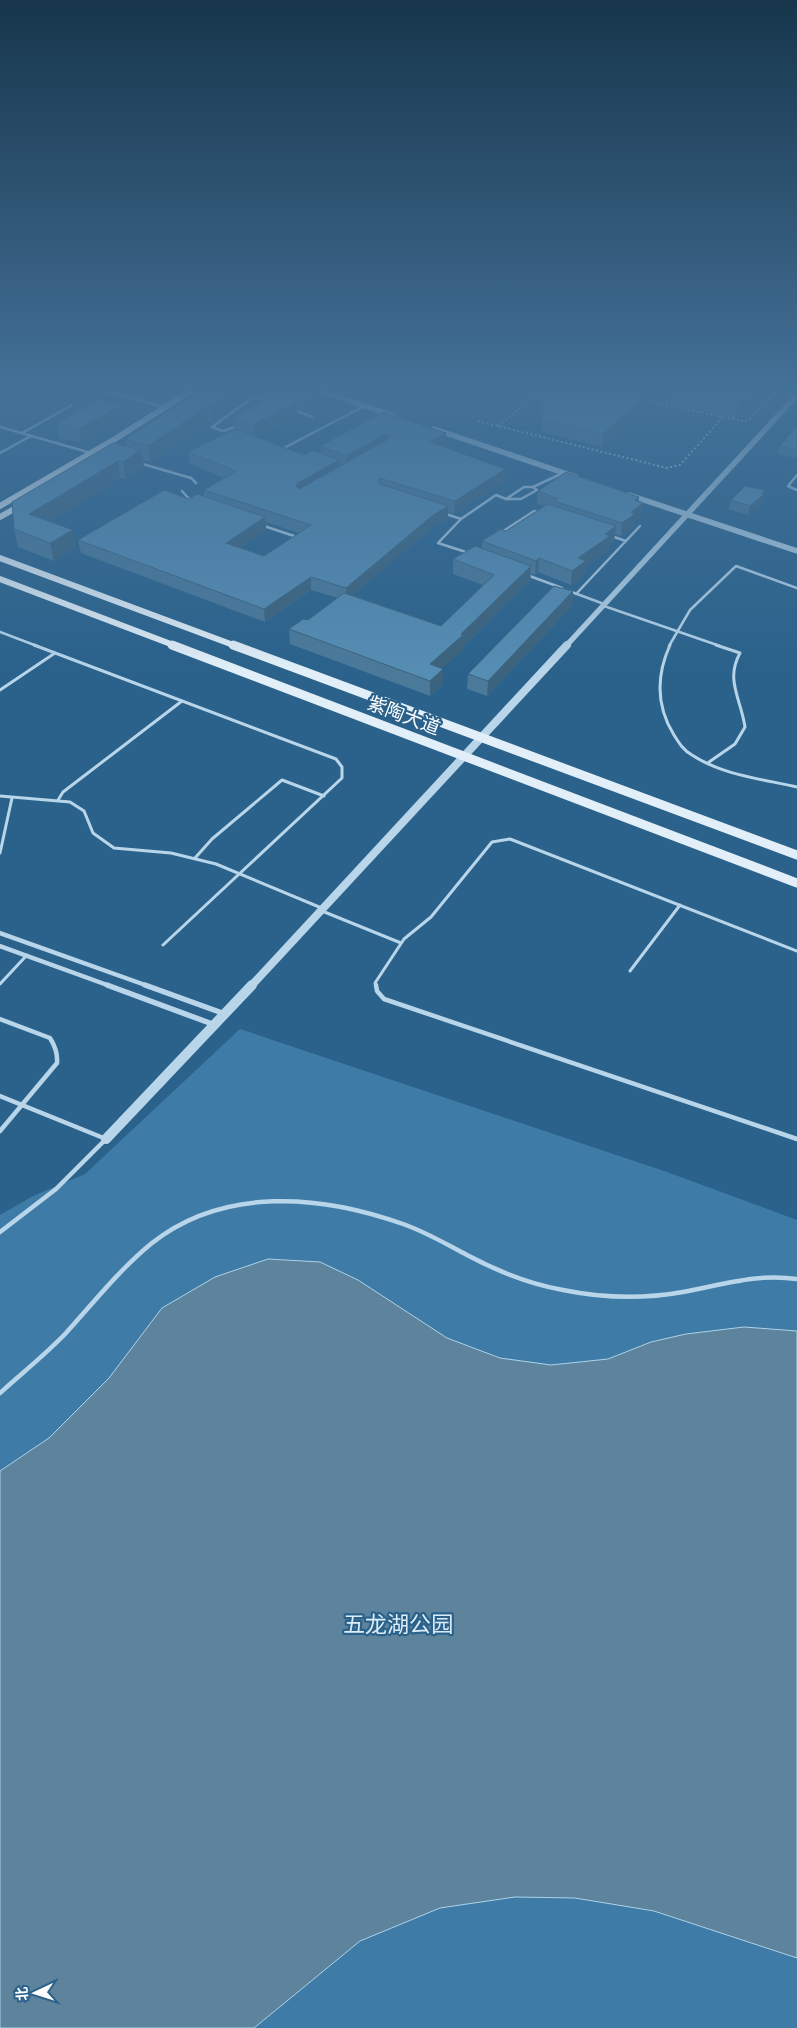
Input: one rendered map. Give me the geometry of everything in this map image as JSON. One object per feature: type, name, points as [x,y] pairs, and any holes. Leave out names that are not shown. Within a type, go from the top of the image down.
[{"type":"main road","points":[[0,506],[42,482]]},
{"type":"main road","points":[[0,517],[33,497]]},
{"type":"main road","name":"紫陶大道","points":[[0,558],[797,855]]},
{"type":"main road","name":"紫陶大道","points":[[0,579],[797,883]]},
{"type":"street","points":[[106,1139],[323,910],[719,482]]},
{"type":"street","points":[[622,492],[797,551]]},
{"type":"street","points":[[0,932],[225,1014]]},
{"type":"street","points":[[0,946],[215,1024]]},
{"type":"lane","points":[[505,499],[524,487],[533,487],[544,482]]},
{"type":"lane","points":[[792,482],[788,486],[797,490]]},
{"type":"lane","points":[[476,556],[438,542],[461,519],[496,495],[512,501],[523,500],[537,490],[533,487]]},
{"type":"lane","points":[[182,491],[191,501],[200,504]]},
{"type":"lane","points":[[434,510],[461,519]]},
{"type":"lane","points":[[502,532],[534,511],[544,514]]},
{"type":"lane","points":[[253,522],[297,537]]},
{"type":"lane","points":[[576,594],[640,526]]},
{"type":"lane","points":[[608,535],[626,541]]},
{"type":"lane","points":[[469,553],[477,548]]},
{"type":"lane","points":[[797,588],[736,566],[686,616],[661,667],[659,679],[660,704],[668,725],[691,755],[728,770],[797,787]]},
{"type":"lane","points":[[521,573],[605,606],[740,653],[733,662],[731,672],[745,727],[734,744],[709,762]]},
{"type":"lane","points":[[0,632],[336,759],[342,768],[342,778],[324,796],[163,946]]},
{"type":"lane","points":[[0,690],[56,653]]},
{"type":"lane","points":[[58,800],[63,792],[182,701]]},
{"type":"lane","points":[[195,858],[212,839],[282,780],[324,796]]},
{"type":"lane","points":[[0,796],[70,802],[81,807],[93,833],[114,848],[195,858],[240,874],[401,943]]},
{"type":"lane","points":[[0,853],[12,798]]},
{"type":"lane","points":[[797,951],[510,839],[500,839],[492,842],[431,917],[401,943],[375,983],[377,991],[384,998],[797,1139]]},
{"type":"lane","points":[[630,972],[680,905]]},
{"type":"lane","points":[[0,984],[27,955]]},
{"type":"lane","points":[[0,1019],[50,1038],[57,1050],[58,1063],[0,1131]]},
{"type":"lane","points":[[0,1096],[106,1139],[71,1177],[0,1232]]},
{"type":"lane","points":[[0,1393],[50,1349],[137,1256],[171,1230],[214,1211],[260,1203],[312,1201],[362,1209],[409,1226],[488,1266],[528,1282],[589,1294],[668,1294],[744,1279],[789,1277],[797,1279]]},
{"type":"green space","name":"五龙湖公园","points":[[240,1029],[667,1172],[797,1220],[797,2028],[0,2028],[0,1215],[33,1196],[85,1174]]},
{"type":"shaded area","name":"五龙湖公园","points":[[268,1259],[320,1262],[358,1280],[447,1338],[500,1358],[551,1365],[608,1359],[651,1342],[686,1334],[744,1327],[797,1331],[797,1958],[654,1911],[575,1898],[515,1897],[440,1908],[360,1941],[254,2028],[0,2028],[0,1471],[49,1438],[109,1378],[162,1308],[215,1277]]},
{"type":"building","points":[[47,482],[83,482],[29,514],[73,530],[50,543],[14,529],[12,502]]},
{"type":"building","points":[[218,482],[300,482],[296,486],[299,489],[312,482],[378,482],[380,484],[448,506],[432,516],[346,588],[311,577],[264,609],[78,540],[164,490],[189,499],[197,494],[265,517],[226,543],[264,556],[311,525],[204,490]]},
{"type":"building","points":[[391,482],[485,482],[455,501]]},
{"type":"building","points":[[552,482],[594,482],[639,497],[635,500],[643,503],[631,512],[635,514],[622,523],[554,501],[558,499],[538,491]]},
{"type":"building","points":[[745,486],[765,490],[761,493],[764,494],[750,506],[731,500]]},
{"type":"building","points":[[548,504],[616,526],[605,534],[610,536],[578,558],[586,561],[572,571],[539,558],[536,561],[482,541],[501,529],[506,531]]},
{"type":"building","points":[[475,546],[531,566],[461,634],[463,635],[430,664],[443,669],[430,681],[289,629],[303,619],[308,620],[344,593],[441,626],[494,575],[453,559]]},
{"type":"building","points":[[554,586],[573,591],[488,681],[468,674]]}]
